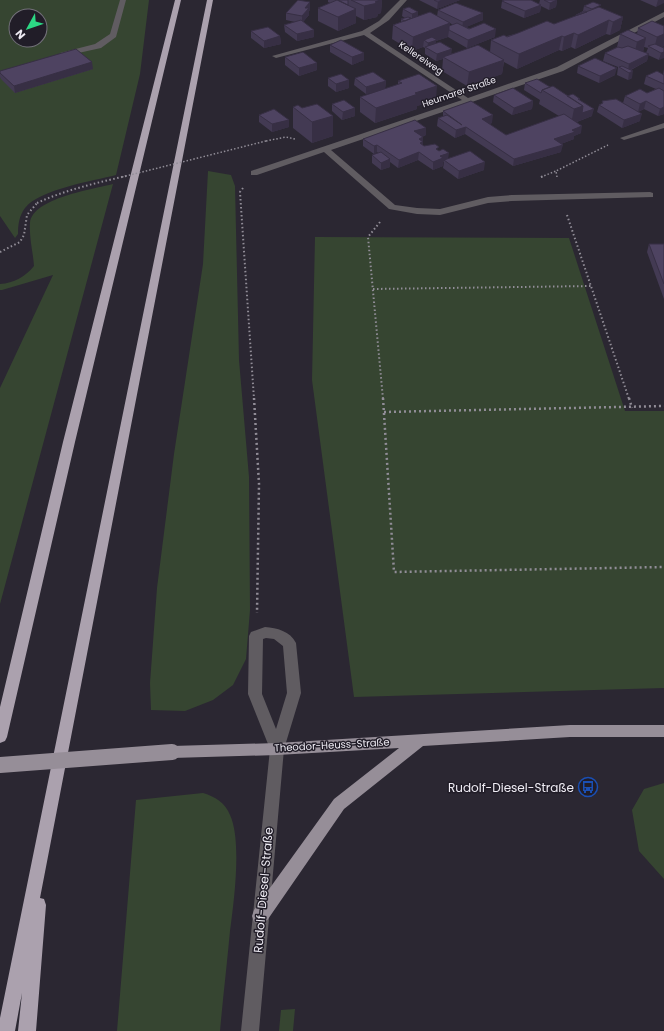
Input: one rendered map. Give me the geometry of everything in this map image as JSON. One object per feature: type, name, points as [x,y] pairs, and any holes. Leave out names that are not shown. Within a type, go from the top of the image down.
[{"type":"highway","points":[[0,737],[71,434],[178,0]]},
{"type":"highway","points":[[6,1031],[210,0]]},
{"type":"highway","points":[[27,1031],[44,842]]},
{"type":"main road","name":"Theodor-Heuss-Straße","points":[[0,765],[172,752],[277,749],[570,731],[664,731]]},
{"type":"main road","points":[[260,916],[339,804],[419,741]]},
{"type":"street","points":[[52,59],[98,46],[113,35],[122,0]]},
{"type":"street","points":[[276,56],[365,33],[377,27],[392,15],[404,0]]},
{"type":"street","name":"Heumarer Straße","points":[[254,173],[560,69],[664,14]]},
{"type":"street","name":"Kellereiweg","points":[[365,33],[467,100]]},
{"type":"street","points":[[624,138],[664,125]]},
{"type":"street","points":[[325,150],[392,207],[417,211],[440,212],[488,200],[561,196],[650,195]]},
{"type":"street","name":"Rudolf-Diesel-Straße","points":[[250,1031],[277,749],[294,693],[289,643],[277,634],[265,632],[256,636]]},
{"type":"street","points":[[256,636],[255,694],[277,749]]},
{"type":"path","points":[[624,138],[556,171],[561,196],[632,408]]},
{"type":"path","points":[[0,252],[20,242],[24,235],[27,215],[37,203],[50,197],[266,141]]},
{"type":"path","points":[[254,173],[240,192],[259,484],[256,636]]},
{"type":"path","points":[[392,207],[368,237],[384,412],[394,572],[664,567]]},
{"type":"path","points":[[373,289],[592,286]]},
{"type":"path","points":[[384,412],[632,408],[664,406]]},
{"type":"green space","points":[[0,0],[149,0],[140,74],[116,175],[54,191],[32,201],[21,214],[18,234],[15,238],[0,216]]},
{"type":"green space","points":[[208,171],[231,175],[235,186],[239,360],[249,477],[250,610],[246,659],[233,685],[213,700],[185,711],[151,710],[150,683],[157,588],[174,454],[203,264]]},
{"type":"green space","points":[[113,184],[0,604],[0,388],[53,275],[2,290],[0,290],[0,284],[19,279],[34,266],[30,228],[33,214],[41,207],[65,196]]},
{"type":"green space","points":[[315,237],[569,238],[625,411],[664,411],[664,688],[354,697],[312,380]]},
{"type":"green space","points":[[664,783],[664,879],[639,851],[632,810],[644,789]]},
{"type":"green space","points":[[203,793],[212,796],[226,807],[234,826],[236,840],[235,888],[220,1031],[117,1031],[136,800]]},
{"type":"green space","points":[[295,1009],[293,1031],[279,1031],[281,1010]]},
{"type":"building","points":[[298,0],[310,2],[305,8],[309,8],[302,16],[286,13]]},
{"type":"building","points":[[337,0],[356,9],[338,17],[318,8]]},
{"type":"building","points":[[338,0],[348,0],[348,5]]},
{"type":"building","points":[[351,0],[380,0],[375,2],[378,3],[364,6]]},
{"type":"building","points":[[531,0],[541,5],[525,11],[502,1]]},
{"type":"building","points":[[544,0],[557,0],[550,3]]},
{"type":"building","points":[[593,2],[601,5],[592,9],[584,6]]},
{"type":"building","points":[[456,3],[483,13],[463,22],[438,10]]},
{"type":"building","points":[[409,7],[418,12],[412,14],[403,9]]},
{"type":"building","points":[[599,7],[623,17],[613,22],[609,20],[578,35],[574,33],[564,37],[562,36],[519,54],[491,40],[504,35],[507,37],[547,21],[554,24]]},
{"type":"building","points":[[585,11],[587,12],[576,15]]},
{"type":"building","points":[[430,12],[450,23],[413,37],[393,25]]},
{"type":"building","points":[[408,17],[411,18],[405,21],[401,19]]},
{"type":"building","points":[[301,20],[314,30],[297,34],[284,25]]},
{"type":"building","points":[[652,21],[664,26],[664,34],[657,37],[638,28]]},
{"type":"building","points":[[457,23],[469,29],[484,23],[496,29],[468,40],[449,30],[449,26]]},
{"type":"building","points":[[268,27],[280,36],[264,41],[251,31]]},
{"type":"building","points":[[628,30],[646,38],[637,42],[620,34]]},
{"type":"building","points":[[432,37],[437,40],[428,43],[424,40]]},
{"type":"building","points":[[341,40],[364,53],[352,57],[330,45]]},
{"type":"building","points":[[440,42],[452,49],[437,54],[425,47]]},
{"type":"building","points":[[655,44],[664,48],[664,52],[661,53],[648,46]]},
{"type":"building","points":[[478,45],[504,60],[469,72],[443,57]]},
{"type":"building","points":[[628,46],[649,54],[629,64],[605,53],[618,47],[622,48]]},
{"type":"building","points":[[76,49],[92,62],[14,86],[0,73],[0,71]]},
{"type":"building","points":[[303,52],[317,63],[299,68],[285,57]]},
{"type":"building","points":[[595,58],[617,68],[600,76],[578,66]]},
{"type":"building","points":[[622,66],[633,71],[629,73],[619,67]]},
{"type":"building","points":[[657,71],[664,75],[664,84],[646,76]]},
{"type":"building","points":[[373,72],[386,81],[366,87],[355,78]]},
{"type":"building","points":[[341,74],[349,80],[336,84],[328,78]]},
{"type":"building","points":[[419,74],[437,86],[376,108],[360,97],[402,83],[398,81]]},
{"type":"building","points":[[537,79],[550,87],[542,90],[541,93],[525,83]]},
{"type":"building","points":[[553,86],[583,106],[574,109],[542,90]]},
{"type":"building","points":[[513,88],[533,101],[514,108],[494,95]]},
{"type":"building","points":[[659,88],[664,91],[664,107],[660,109],[646,101],[640,104],[625,96],[640,89],[647,93]]},
{"type":"building","points":[[573,94],[594,109],[582,113],[583,106],[567,96]]},
{"type":"building","points":[[616,99],[642,114],[624,120],[599,105],[603,103],[602,101]]},
{"type":"building","points":[[344,100],[355,108],[343,112],[332,104]]},
{"type":"building","points":[[471,101],[493,115],[482,119],[506,135],[564,114],[582,126],[572,130],[575,132],[554,139],[563,145],[514,159],[466,127],[456,130],[438,118],[447,115],[462,125],[443,111]]},
{"type":"building","points":[[317,104],[333,116],[312,122],[293,107],[298,105],[302,108]]},
{"type":"building","points":[[274,109],[289,120],[272,124],[259,115]]},
{"type":"building","points":[[415,120],[426,128],[414,131],[423,137],[419,139],[423,142],[420,143],[424,146],[435,144],[439,147],[436,149],[439,151],[443,149],[449,153],[440,156],[443,158],[433,162],[419,152],[399,160],[377,145],[374,146],[363,139]]},
{"type":"building","points":[[470,151],[485,162],[459,171],[444,160]]},
{"type":"building","points":[[381,152],[390,159],[381,163],[372,155]]},
{"type":"building","points":[[649,244],[664,244],[664,284]]},
{"type":"place","name":"Rudolf-Diesel-Straße","points":[[588,787]]}]
